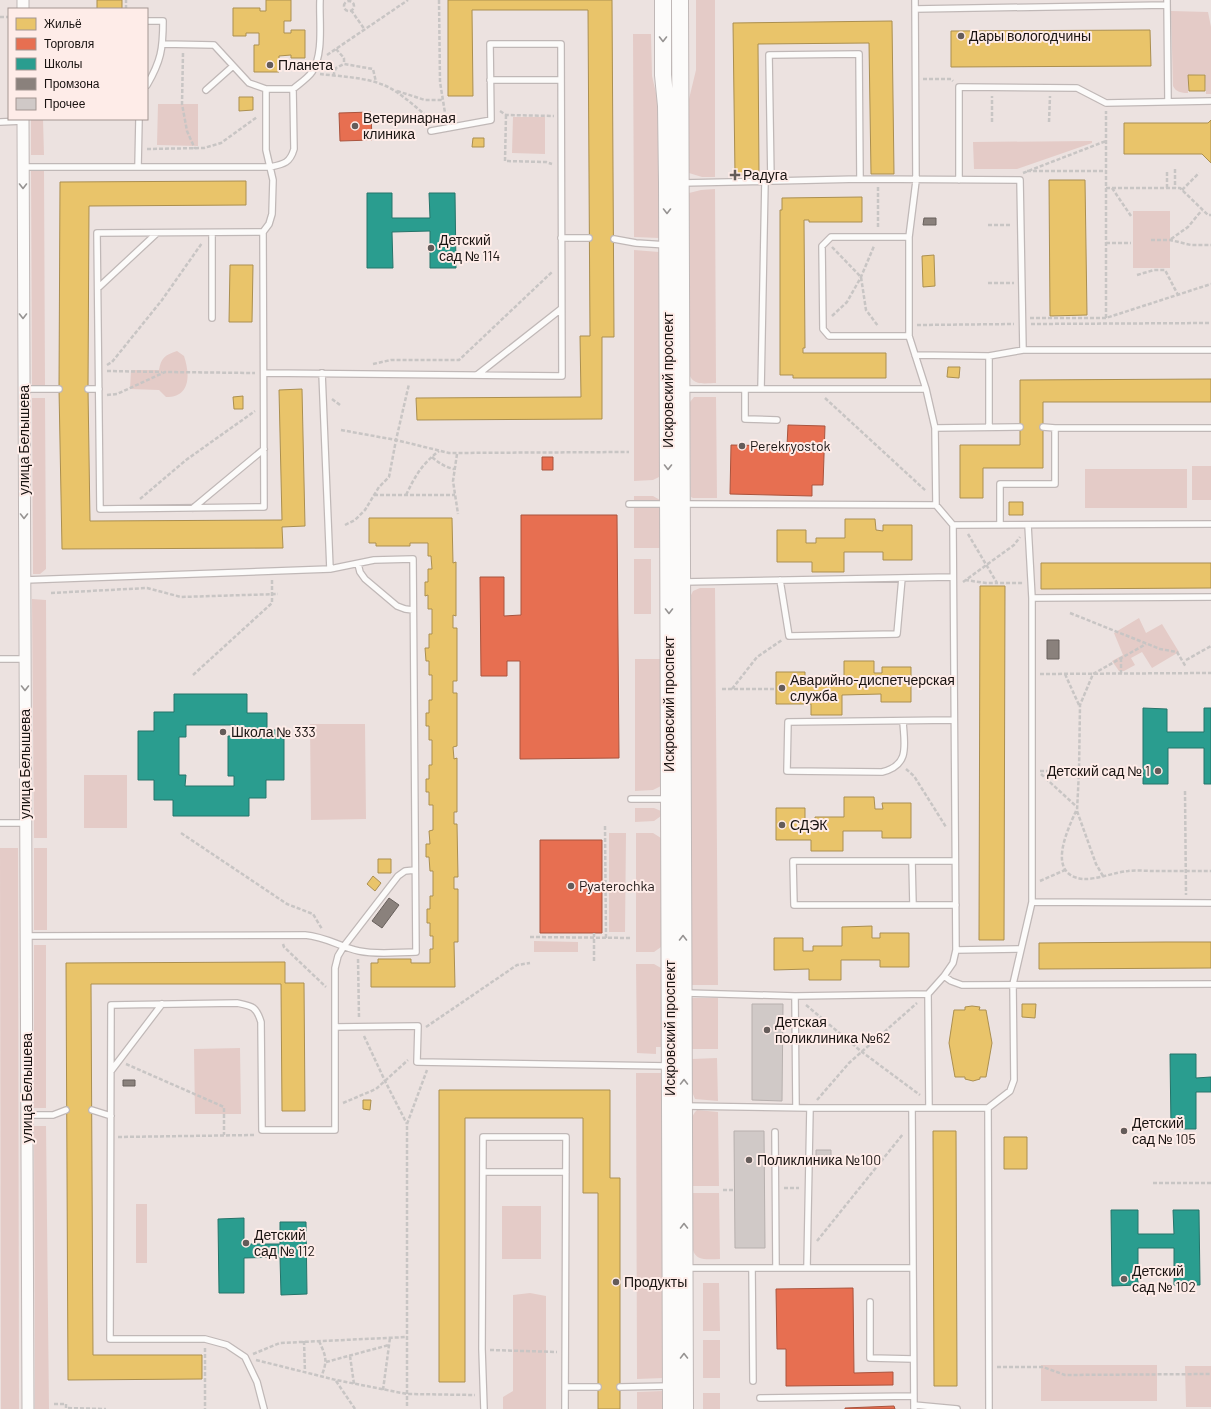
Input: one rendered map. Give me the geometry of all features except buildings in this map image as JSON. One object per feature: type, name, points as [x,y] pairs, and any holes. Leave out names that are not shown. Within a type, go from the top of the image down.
[{"type":"street","name":"Искровский проспект","points":[[663,0],[663,75],[674,183]]},
{"type":"street","name":"Искровский проспект","points":[[680,0],[674,183],[677,1268],[678,1386],[685,1409]]},
{"type":"street","name":"улица Белышева","points":[[23,120],[28,1409]]},
{"type":"street","name":"Искровский проспект","points":[[674,245],[682,389],[676,504]]},
{"type":"street","name":"Искровский проспект","points":[[676,582],[669,799],[676,826]]},
{"type":"street","name":"Искровский проспект","points":[[677,993],[670,1066],[677,1106]]},
{"type":"street","name":"Искровский проспект","points":[[671,1409],[678,1386]]},
{"type":"lane","points":[[163,44],[214,45],[249,83],[266,89],[293,89],[311,73],[317,62],[319,50],[320,0]]},
{"type":"lane","points":[[915,0],[916,180],[909,237],[909,336],[926,389],[935,428],[936,505],[952,525],[956,950],[953,963],[928,994],[929,1105]]},
{"type":"lane","points":[[915,9],[1167,3],[1168,101]]},
{"type":"lane","points":[[148,21],[163,21],[163,44],[156,69],[148,83]]},
{"type":"lane","points":[[264,373],[562,376],[561,44],[490,44],[490,120],[431,131]]},
{"type":"lane","points":[[761,390],[768,181],[769,55],[859,54],[860,179]]},
{"type":"lane","points":[[206,90],[233,66]]},
{"type":"lane","points":[[490,80],[561,80]]},
{"type":"lane","points":[[960,180],[959,87],[1077,88],[1106,103],[1211,101]]},
{"type":"lane","points":[[263,232],[97,233],[100,509],[264,507],[263,232],[269,224],[272,214],[273,180],[266,150],[266,89]]},
{"type":"lane","points":[[23,167],[270,167],[284,164],[291,158],[294,149],[293,89]]},
{"type":"lane","points":[[0,122],[23,120]]},
{"type":"lane","points":[[138,167],[139,120]]},
{"type":"lane","points":[[674,183],[860,179],[1020,180],[1023,350]]},
{"type":"lane","points":[[212,232],[212,318]]},
{"type":"lane","points":[[98,288],[157,233]]},
{"type":"lane","points":[[909,237],[830,237],[822,246],[822,329],[829,336],[909,336]]},
{"type":"lane","points":[[561,238],[589,238]]},
{"type":"lane","points":[[614,239],[636,243],[674,245]]},
{"type":"lane","points":[[477,375],[561,309]]},
{"type":"lane","points":[[915,355],[988,356],[1023,350],[1211,350]]},
{"type":"lane","points":[[988,356],[989,428]]},
{"type":"lane","points":[[322,373],[330,569]]},
{"type":"lane","points":[[24,390],[59,389]]},
{"type":"lane","points":[[88,389],[99,389]]},
{"type":"lane","points":[[682,389],[926,389]]},
{"type":"lane","points":[[745,389],[745,419],[777,420]]},
{"type":"lane","points":[[935,428],[1020,427]]},
{"type":"lane","points":[[1043,427],[1211,428]]},
{"type":"lane","points":[[1000,525],[1000,484],[1055,484],[1055,428]]},
{"type":"lane","points":[[193,508],[264,449]]},
{"type":"lane","points":[[630,504],[936,505]]},
{"type":"lane","points":[[952,525],[1211,524]]},
{"type":"lane","points":[[677,1106],[912,1108],[929,1105],[988,1108],[1010,1091],[1014,1080],[1013,984],[1032,902],[1032,598],[1028,525]]},
{"type":"lane","points":[[24,580],[330,569],[374,560],[413,559],[416,952],[358,951],[323,937],[305,935],[26,936]]},
{"type":"lane","points":[[358,564],[360,572],[365,579],[391,602],[405,610],[413,610]]},
{"type":"lane","points":[[676,582],[952,577]]},
{"type":"lane","points":[[780,580],[789,636],[898,634],[902,578]]},
{"type":"lane","points":[[1032,598],[1211,597]]},
{"type":"lane","points":[[0,659],[25,659]]},
{"type":"lane","points":[[903,721],[904,754],[899,763],[892,769],[882,772],[787,771],[788,722],[954,720]]},
{"type":"lane","points":[[631,799],[669,799]]},
{"type":"lane","points":[[0,823],[25,823]]},
{"type":"lane","points":[[955,861],[793,860],[794,905],[956,905]]},
{"type":"lane","points":[[912,861],[913,905]]},
{"type":"lane","points":[[264,1409],[257,1382],[246,1357],[227,1344],[204,1339],[110,1339],[111,1005],[237,1003],[249,1005],[258,1012],[261,1022],[262,1130],[335,1130],[335,968],[338,956],[398,876],[405,871],[415,870]]},
{"type":"lane","points":[[1032,902],[1211,903]]},
{"type":"lane","points":[[956,950],[1020,949]]},
{"type":"lane","points":[[944,976],[951,982],[962,985],[1211,984]]},
{"type":"lane","points":[[677,993],[795,996],[928,994]]},
{"type":"lane","points":[[795,996],[796,1108]]},
{"type":"lane","points":[[111,1071],[162,1004]]},
{"type":"lane","points":[[335,1027],[418,1026],[417,1062],[670,1066]]},
{"type":"lane","points":[[807,1267],[810,1108]]},
{"type":"lane","points":[[912,1108],[914,1407],[957,1409]]},
{"type":"lane","points":[[988,1108],[989,1409]]},
{"type":"lane","points":[[27,1115],[53,1115],[66,1110]]},
{"type":"lane","points":[[92,1110],[111,1116]]},
{"type":"lane","points":[[776,1132],[776,1268]]},
{"type":"lane","points":[[484,1409],[482,1349],[483,1137],[566,1137],[565,1409]]},
{"type":"lane","points":[[483,1172],[566,1172]]},
{"type":"lane","points":[[677,1268],[912,1268]]},
{"type":"lane","points":[[752,1268],[753,1381]]},
{"type":"lane","points":[[870,1302],[870,1358],[913,1359]]},
{"type":"lane","points":[[620,1386],[678,1386]]},
{"type":"lane","points":[[565,1387],[598,1387]]},
{"type":"lane","points":[[760,1398],[914,1396]]},
{"type":"path","points":[[317,62],[408,0]]},
{"type":"path","points":[[439,0],[440,82],[444,128]]},
{"type":"path","points":[[352,10],[349,11],[344,8],[344,1],[352,2],[352,10],[365,30]]},
{"type":"path","points":[[184,45],[182,104],[186,131],[195,149]]},
{"type":"path","points":[[336,49],[344,58],[344,64]]},
{"type":"path","points":[[333,76],[336,68],[344,64],[374,69],[376,82]]},
{"type":"path","points":[[311,73],[376,82],[394,90],[425,100],[442,100]]},
{"type":"path","points":[[916,78],[951,79],[959,87]]},
{"type":"path","points":[[394,90],[444,128]]},
{"type":"path","points":[[992,98],[992,122]]},
{"type":"path","points":[[1050,98],[1050,122]]},
{"type":"path","points":[[490,103],[506,115],[561,116]]},
{"type":"path","points":[[1106,103],[1106,318]]},
{"type":"path","points":[[138,149],[195,149],[221,143],[266,111]]},
{"type":"path","points":[[506,115],[505,161],[546,162],[561,167]]},
{"type":"path","points":[[1020,180],[1024,171],[1106,141]]},
{"type":"path","points":[[1175,169],[1175,188]]},
{"type":"path","points":[[1024,171],[1106,171]]},
{"type":"path","points":[[1167,171],[1167,188]]},
{"type":"path","points":[[1182,190],[1199,173]]},
{"type":"path","points":[[822,324],[847,302],[861,277],[878,237],[878,180]]},
{"type":"path","points":[[1106,188],[1180,188],[1202,210],[1211,216]]},
{"type":"path","points":[[1112,188],[1131,216]]},
{"type":"path","points":[[1170,240],[1188,227],[1202,210]]},
{"type":"path","points":[[988,225],[1014,224]]},
{"type":"path","points":[[99,371],[112,362],[162,300],[204,240],[212,232]]},
{"type":"path","points":[[1152,240],[1170,240],[1191,245],[1211,246]]},
{"type":"path","points":[[826,241],[861,277],[866,310],[885,336]]},
{"type":"path","points":[[1106,243],[1131,243]]},
{"type":"path","points":[[357,374],[373,364],[391,360],[458,360],[561,264]]},
{"type":"path","points":[[1137,275],[1154,270],[1165,270],[1178,295]]},
{"type":"path","points":[[988,283],[1015,283]]},
{"type":"path","points":[[909,325],[1106,318],[1211,284]]},
{"type":"path","points":[[1022,321],[1211,323]]},
{"type":"path","points":[[99,371],[264,373]]},
{"type":"path","points":[[99,397],[117,394],[165,372]]},
{"type":"path","points":[[345,525],[355,520],[365,510],[379,487],[389,477],[396,440],[412,374]]},
{"type":"path","points":[[816,389],[925,490],[936,505]]},
{"type":"path","points":[[129,509],[186,460],[264,405]]},
{"type":"path","points":[[341,430],[396,440],[449,453],[629,452]]},
{"type":"path","points":[[406,495],[421,467],[440,451]]},
{"type":"path","points":[[458,453],[453,481],[458,514]]},
{"type":"path","points":[[432,457],[438,463],[447,468],[454,469]]},
{"type":"path","points":[[374,495],[455,495]]},
{"type":"path","points":[[963,525],[997,583]]},
{"type":"path","points":[[952,589],[1014,545],[1028,525]]},
{"type":"path","points":[[193,675],[272,603],[271,571]]},
{"type":"path","points":[[965,580],[986,583],[1031,583]]},
{"type":"path","points":[[51,592],[147,588],[181,598],[278,594]]},
{"type":"path","points":[[1070,613],[1146,644],[1160,649],[1177,652],[1186,667]]},
{"type":"path","points":[[732,689],[757,657],[789,636]]},
{"type":"path","points":[[1146,644],[1093,674],[1080,705],[1077,807],[1063,847],[1062,859],[1065,870],[1074,877],[1084,879],[1129,871],[1211,871]]},
{"type":"path","points":[[1186,660],[1211,646]]},
{"type":"path","points":[[1121,658],[1121,674]]},
{"type":"path","points":[[1032,674],[1211,672]]},
{"type":"path","points":[[1065,674],[1080,705]]},
{"type":"path","points":[[722,689],[776,689]]},
{"type":"path","points":[[899,763],[914,776],[955,843]]},
{"type":"path","points":[[1077,807],[1038,771],[1079,771]]},
{"type":"path","points":[[1185,791],[1186,903]]},
{"type":"path","points":[[1076,811],[1096,864],[1103,876]]},
{"type":"path","points":[[605,826],[606,938]]},
{"type":"path","points":[[181,833],[287,904],[313,914],[322,929],[323,937]]},
{"type":"path","points":[[1032,885],[1065,870]]},
{"type":"path","points":[[594,933],[594,963]]},
{"type":"path","points":[[279,935],[284,947],[329,989],[335,991]]},
{"type":"path","points":[[530,937],[631,938]]},
{"type":"path","points":[[358,951],[360,1026],[384,1081],[408,1124]]},
{"type":"path","points":[[418,1033],[517,965],[530,963]]},
{"type":"path","points":[[810,1108],[849,1062],[928,994]]},
{"type":"path","points":[[795,996],[929,1105]]},
{"type":"path","points":[[335,1107],[376,1089],[417,1051]]},
{"type":"path","points":[[119,1061],[224,1107],[224,1136]]},
{"type":"path","points":[[407,1406],[408,1124],[430,1062]]},
{"type":"path","points":[[807,1253],[912,1123]]},
{"type":"path","points":[[110,1137],[262,1135]]},
{"type":"path","points":[[1153,1183],[1211,1183]]},
{"type":"path","points":[[776,1188],[808,1188]]},
{"type":"path","points":[[723,1190],[734,1190]]},
{"type":"path","points":[[383,1390],[390,1338]]},
{"type":"path","points":[[246,1357],[280,1343],[407,1338]]},
{"type":"path","points":[[204,1339],[205,1409]]},
{"type":"path","points":[[304,1341],[305,1372]]},
{"type":"path","points":[[319,1341],[324,1352],[326,1362],[321,1377]]},
{"type":"path","points":[[326,1362],[390,1346]]},
{"type":"path","points":[[482,1349],[565,1353]]},
{"type":"path","points":[[350,1356],[354,1384]]},
{"type":"path","points":[[246,1357],[321,1377],[407,1394],[484,1395]]},
{"type":"path","points":[[989,1367],[1043,1367],[1065,1375],[1211,1374]]},
{"type":"path","points":[[336,1380],[355,1409]]},
{"type":"path","points":[[54,1404],[66,1404],[66,1408],[106,1409]]},
{"type":"shaded area","points":[[696,0],[715,0],[715,177],[702,177],[689,173],[689,99],[696,70]]},
{"type":"shaded area","points":[[1171,11],[1208,12],[1211,27],[1211,94],[1206,94],[1205,74],[1188,75],[1188,93],[1179,92],[1173,86]]},
{"type":"shaded area","points":[[633,34],[651,34],[652,76],[659,106],[659,238],[634,237]]},
{"type":"shaded area","points":[[158,104],[198,104],[198,146],[157,145]]},
{"type":"shaded area","points":[[513,117],[545,117],[545,154],[512,153]]},
{"type":"shaded area","points":[[31,120],[43,120],[44,155],[31,155]]},
{"type":"shaded area","points":[[1092,141],[1092,143],[1017,169],[974,169],[973,142]]},
{"type":"shaded area","points":[[31,171],[44,171],[45,385],[32,385]]},
{"type":"shaded area","points":[[715,189],[716,383],[698,383],[690,376],[689,193]]},
{"type":"shaded area","points":[[1133,211],[1170,211],[1170,268],[1133,268]]},
{"type":"shaded area","points":[[634,250],[659,252],[659,477],[653,480],[634,481]]},
{"type":"shaded area","points":[[177,351],[184,356],[188,377],[184,389],[180,393],[174,396],[166,397],[159,390],[130,389],[131,370],[159,370],[162,360],[169,354]]},
{"type":"shaded area","points":[[694,397],[716,397],[717,498],[691,497],[690,402]]},
{"type":"shaded area","points":[[32,398],[45,398],[46,569],[40,574],[33,574]]},
{"type":"shaded area","points":[[1192,466],[1211,466],[1211,500],[1192,500]]},
{"type":"shaded area","points":[[1085,469],[1187,469],[1187,508],[1085,508]]},
{"type":"shaded area","points":[[634,496],[653,496],[660,500],[660,548],[634,548]]},
{"type":"shaded area","points":[[634,559],[651,559],[651,614],[634,614]]},
{"type":"shaded area","points":[[700,588],[715,588],[718,985],[692,985],[691,595],[693,591]]},
{"type":"shaded area","points":[[32,599],[46,600],[47,838],[34,838]]},
{"type":"shaded area","points":[[1139,618],[1146,633],[1162,624],[1179,652],[1152,668],[1142,652],[1131,658],[1135,665],[1124,671],[1119,671],[1112,661],[1123,655],[1114,633]]},
{"type":"shaded area","points":[[635,659],[661,659],[661,786],[653,790],[635,791]]},
{"type":"shaded area","points":[[310,724],[365,724],[366,819],[311,820]]},
{"type":"shaded area","points":[[84,775],[127,775],[127,828],[84,828]]},
{"type":"shaded area","points":[[635,808],[654,808],[661,811],[661,816],[654,821],[635,822]]},
{"type":"shaded area","points":[[609,833],[626,833],[625,932],[609,932]]},
{"type":"shaded area","points":[[636,833],[653,833],[661,838],[661,947],[654,952],[636,952]]},
{"type":"shaded area","points":[[0,848],[18,848],[19,1409],[1,1409]]},
{"type":"shaded area","points":[[34,848],[47,848],[47,930],[34,930]]},
{"type":"shaded area","points":[[534,941],[578,942],[578,952],[534,952]]},
{"type":"shaded area","points":[[34,945],[46,945],[46,1108],[34,1108]]},
{"type":"shaded area","points":[[636,964],[654,964],[661,968],[662,1047],[656,1047],[656,1054],[637,1053]]},
{"type":"shaded area","points":[[692,998],[718,998],[718,1049],[692,1049]]},
{"type":"shaded area","points":[[240,1048],[241,1114],[195,1114],[194,1049]]},
{"type":"shaded area","points":[[717,1058],[718,1101],[695,1099],[692,1092],[692,1059]]},
{"type":"shaded area","points":[[636,1073],[663,1073],[663,1378],[637,1379]]},
{"type":"shaded area","points":[[697,1110],[718,1112],[719,1186],[693,1186],[692,1117]]},
{"type":"shaded area","points":[[34,1126],[46,1126],[49,1409],[35,1409]]},
{"type":"shaded area","points":[[693,1193],[719,1193],[720,1259],[700,1258],[693,1250]]},
{"type":"shaded area","points":[[136,1204],[147,1204],[147,1263],[136,1263]]},
{"type":"shaded area","points":[[502,1206],[541,1206],[541,1259],[502,1259]]},
{"type":"shaded area","points":[[703,1283],[719,1283],[720,1331],[703,1331]]},
{"type":"shaded area","points":[[530,1293],[546,1296],[546,1409],[503,1409],[503,1397],[513,1391],[513,1295]]},
{"type":"shaded area","points":[[703,1340],[720,1340],[720,1378],[703,1378]]},
{"type":"shaded area","points":[[1041,1365],[1157,1365],[1157,1401],[1041,1401]]},
{"type":"shaded area","points":[[1185,1366],[1211,1366],[1211,1407],[1186,1407]]},
{"type":"shaded area","points":[[663,1391],[663,1409],[637,1409],[637,1392]]},
{"type":"shaded area","points":[[703,1393],[720,1393],[720,1409],[703,1409]]},
{"type":"place","name":"Дары вологодчины","points":[[961,36]]},
{"type":"place","name":"Планета","points":[[270,65]]},
{"type":"place","name":"Ветеринарная клиника","points":[[355,126]]},
{"type":"place","name":"Радуга","points":[[735,175]]},
{"type":"place","name":"Детский сад № 114","points":[[431,248]]},
{"type":"place","name":"Perekryostok","points":[[742,446]]},
{"type":"place","name":"Аварийно-диспетчерская служба","points":[[782,688]]},
{"type":"place","name":"Школа № 333","points":[[223,732]]},
{"type":"place","name":"Детский сад № 1","points":[[1158,771]]},
{"type":"place","name":"СДЭК","points":[[782,825]]},
{"type":"place","name":"Pyaterochka","points":[[571,886]]},
{"type":"place","name":"Детская поликлиника №62","points":[[767,1030]]},
{"type":"place","name":"Детский сад № 105","points":[[1124,1131]]},
{"type":"place","name":"Поликлиника №100","points":[[749,1160]]},
{"type":"place","name":"Детский сад № 112","points":[[246,1243]]},
{"type":"place","name":"Детский сад № 102","points":[[1124,1279]]},
{"type":"place","name":"Продукты","points":[[616,1282]]}]
